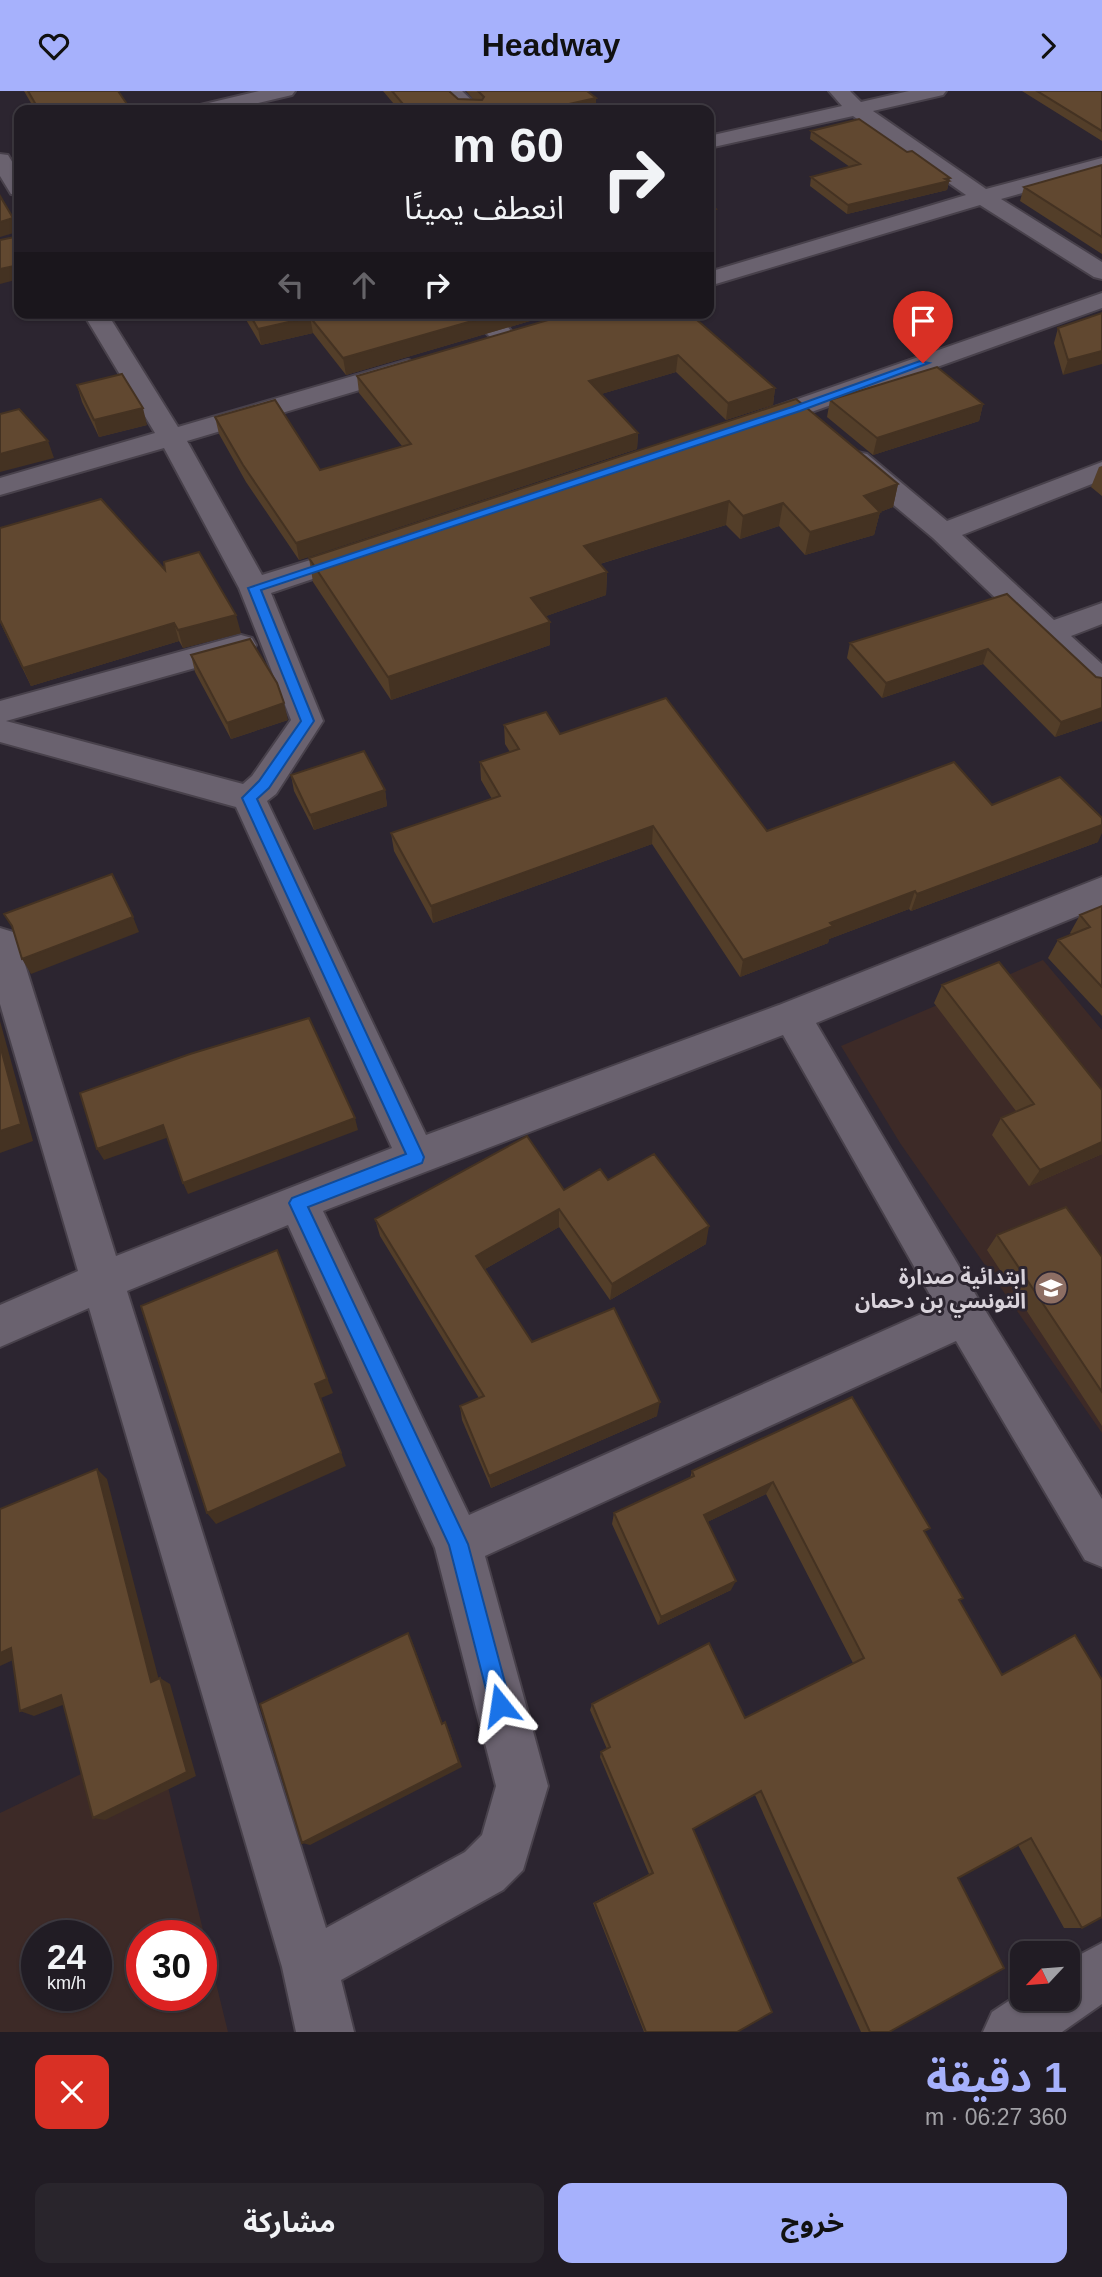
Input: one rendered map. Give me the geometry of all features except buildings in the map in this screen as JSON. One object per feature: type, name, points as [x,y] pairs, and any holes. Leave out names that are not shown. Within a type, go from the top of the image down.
[{"type":"street","points":[[225,105],[285,91]]},
{"type":"street","points":[[450,91],[466,105]]},
{"type":"street","points":[[839,91],[858,110],[983,197],[1102,272]]},
{"type":"street","points":[[714,141],[936,91]]},
{"type":"street","points":[[0,159],[14,181]]},
{"type":"street","points":[[714,278],[1102,164]]},
{"type":"street","points":[[730,431],[807,418],[1102,300]]},
{"type":"street","points":[[99,319],[172,437],[254,588],[307,721],[264,785],[249,798]]},
{"type":"street","points":[[488,319],[506,339]]},
{"type":"street","points":[[479,347],[531,332]]},
{"type":"street","points":[[0,487],[425,363]]},
{"type":"street","points":[[807,418],[943,532],[1102,682]]},
{"type":"street","points":[[943,532],[1102,470]]},
{"type":"street","points":[[254,588],[386,545]]},
{"type":"street","points":[[1051,632],[1102,613]]},
{"type":"street","points":[[0,712],[273,636]]},
{"type":"street","points":[[0,731],[249,798],[416,1157]]},
{"type":"street","points":[[0,1326],[103,1280],[298,1203],[792,1017],[1102,891]]},
{"type":"street","points":[[0,942],[310,1967],[325,2032]]},
{"type":"street","points":[[792,1017],[965,1316],[1102,1543]]},
{"type":"street","points":[[298,1203],[458,1544],[522,1786],[504,1851],[484,1871],[310,1967]]},
{"type":"street","points":[[458,1544],[965,1316]]},
{"type":"street","points":[[1080,1986],[1102,1971]]},
{"type":"street","points":[[1012,2032],[1043,2011]]},
{"type":"shaded area","name":"ابتدائية صدارة التونسي بن دحمان","points":[[1043,960],[1102,1030],[1102,1433],[900,1143],[841,1046]]},
{"type":"shaded area","points":[[156,1738],[201,1920],[126,1920],[126,2011],[217,2011],[217,1987],[228,2032],[0,2032],[0,1813]]},
{"type":"place","name":"ابتدائية صدارة التونسي بن دحمان","points":[[1051,1288]]},
{"type":"route","points":[[500,1705],[458,1544],[298,1203],[416,1157],[249,798],[264,785],[307,721],[254,588],[796,409],[923,363]]}]
